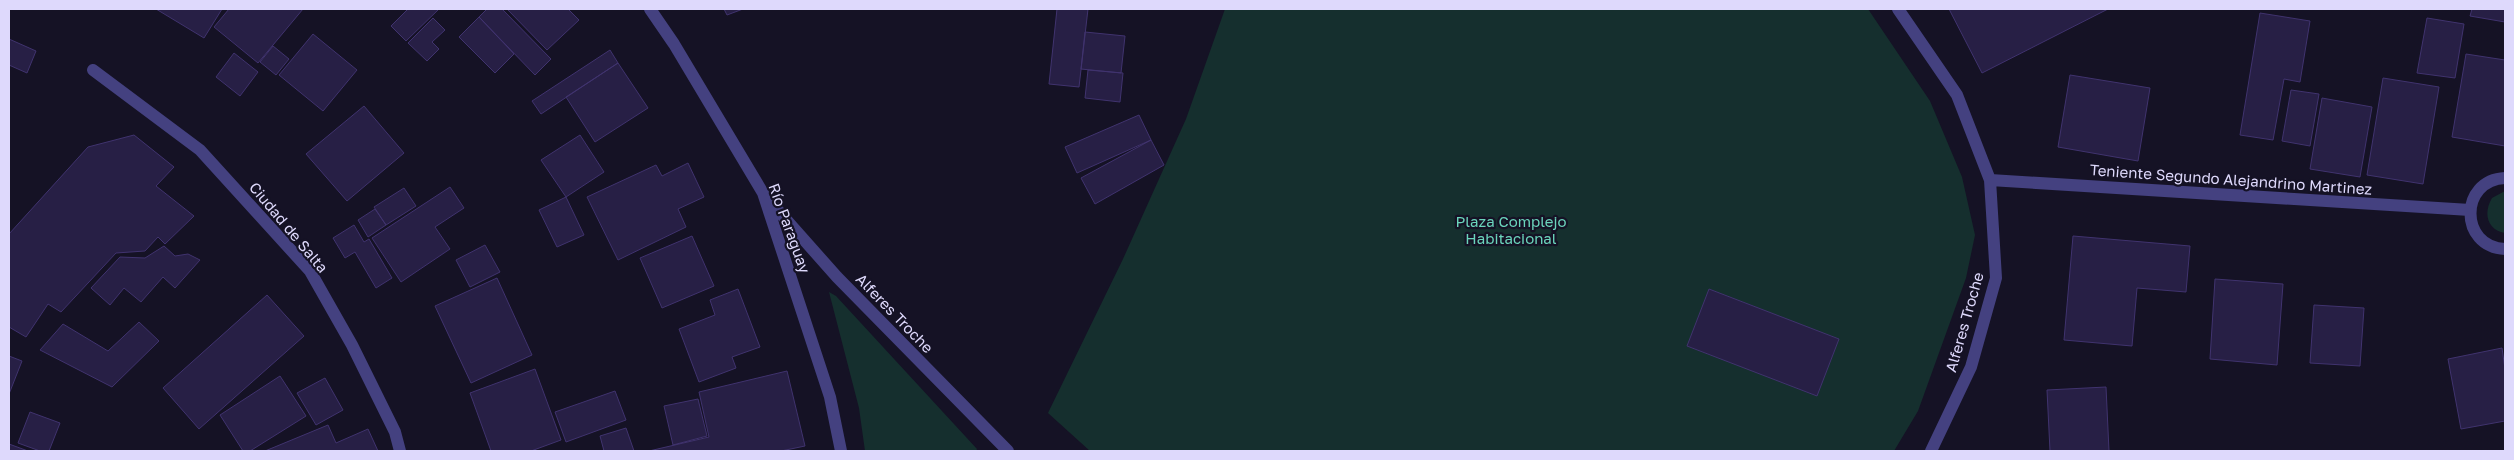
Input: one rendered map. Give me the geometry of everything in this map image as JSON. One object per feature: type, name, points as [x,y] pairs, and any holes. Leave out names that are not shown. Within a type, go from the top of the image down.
[{"type":"street","name":"Río Paraguay","points":[[650,9],[674,44],[763,193],[830,397],[841,451]]},
{"type":"street","name":"Alferes Troche","points":[[1898,9],[1957,95],[1990,180],[1996,278],[1970,367],[1931,451]]},
{"type":"street","name":"Ciudad de Salta","points":[[93,70],[200,150],[310,272],[352,345],[395,432],[400,451]]},
{"type":"street","points":[[2505,178],[2489,182],[2480,189],[2473,199],[2470,210],[2475,232],[2482,241],[2492,247],[2505,249]]},
{"type":"street","name":"Teniente Segundo Alejandrino Martinez","points":[[1990,180],[2470,210]]},
{"type":"street","name":"Alferes Troche","points":[[763,193],[837,276],[1008,451]]},
{"type":"green space","name":"Plaza Complejo Habitacional","points":[[1225,9],[1868,9],[1930,101],[1962,177],[1975,235],[1966,278],[1918,411],[1894,451],[1090,451],[1048,413],[1123,259],[1186,119]]},
{"type":"green space","points":[[2505,191],[2505,233],[2491,225],[2487,215],[2492,198]]},
{"type":"green space","points":[[829,292],[836,296],[977,449],[976,451],[865,451],[859,408]]},
{"type":"building","points":[[156,9],[222,9],[204,38]]},
{"type":"building","points":[[229,9],[303,9],[258,63],[214,27]]},
{"type":"building","points":[[408,9],[439,9],[406,41],[391,26]]},
{"type":"building","points":[[487,9],[502,9],[551,59],[535,75],[479,17]]},
{"type":"building","points":[[507,9],[568,9],[579,20],[547,50]]},
{"type":"building","points":[[724,9],[743,9],[727,15]]},
{"type":"building","points":[[1057,9],[1088,9],[1079,87],[1049,84]]},
{"type":"building","points":[[1949,9],[2108,9],[1982,73]]},
{"type":"building","points":[[2472,9],[2505,9],[2505,22],[2470,16]]},
{"type":"building","points":[[2260,13],[2310,21],[2300,82],[2284,79],[2273,140],[2240,135]]},
{"type":"building","points":[[479,17],[514,54],[495,73],[459,37]]},
{"type":"building","points":[[433,18],[445,30],[432,42],[439,49],[427,61],[408,43]]},
{"type":"building","points":[[2427,18],[2464,24],[2455,78],[2417,73]]},
{"type":"building","points":[[1085,32],[1125,36],[1121,73],[1081,69]]},
{"type":"building","points":[[313,34],[357,70],[323,111],[279,75]]},
{"type":"building","points":[[9,39],[36,51],[27,73],[9,65]]},
{"type":"building","points":[[273,46],[289,59],[276,75],[260,62]]},
{"type":"building","points":[[610,50],[618,63],[541,114],[532,101]]},
{"type":"building","points":[[234,53],[258,72],[240,96],[216,77]]},
{"type":"building","points":[[2466,54],[2505,60],[2505,146],[2452,137]]},
{"type":"building","points":[[618,63],[648,108],[595,142],[566,97]]},
{"type":"building","points":[[1088,70],[1123,73],[1120,102],[1085,98]]},
{"type":"building","points":[[2070,75],[2150,88],[2138,161],[2058,147]]},
{"type":"building","points":[[2383,78],[2439,87],[2423,184],[2367,175]]},
{"type":"building","points":[[2291,90],[2319,94],[2310,146],[2282,141]]},
{"type":"building","points":[[2322,98],[2372,107],[2360,177],[2310,169]]},
{"type":"building","points":[[364,106],[404,153],[347,201],[306,154]]},
{"type":"building","points":[[1139,115],[1151,140],[1077,173],[1065,147]]},
{"type":"building","points":[[134,135],[174,167],[156,186],[194,216],[165,244],[158,237],[145,251],[116,253],[61,312],[48,304],[26,337],[9,327],[9,234],[88,147]]},
{"type":"building","points":[[580,135],[604,172],[566,197],[541,160]]},
{"type":"building","points":[[1151,140],[1164,165],[1095,204],[1081,178]]},
{"type":"building","points":[[688,163],[704,197],[678,209],[686,227],[618,260],[587,197],[656,165],[662,176]]},
{"type":"building","points":[[450,187],[464,208],[435,227],[450,249],[401,282],[372,238]]},
{"type":"building","points":[[404,188],[416,206],[386,225],[374,207]]},
{"type":"building","points":[[566,197],[584,235],[557,247],[539,210]]},
{"type":"building","points":[[375,209],[386,225],[368,237],[358,220]]},
{"type":"building","points":[[354,225],[364,242],[369,239],[392,278],[376,288],[355,252],[345,258],[333,238]]},
{"type":"building","points":[[692,236],[714,286],[662,308],[640,258]]},
{"type":"building","points":[[2073,236],[2190,246],[2186,292],[2137,288],[2132,346],[2064,340]]},
{"type":"building","points":[[485,245],[500,272],[470,287],[456,260]]},
{"type":"building","points":[[164,246],[175,256],[188,254],[200,260],[175,288],[163,277],[141,302],[124,288],[110,305],[91,288],[120,257],[145,258]]},
{"type":"building","points":[[497,278],[532,355],[471,383],[435,306]]},
{"type":"building","points":[[2215,279],[2283,284],[2277,365],[2210,359]]},
{"type":"building","points":[[738,289],[760,347],[732,357],[736,368],[699,382],[679,329],[715,315],[710,300]]},
{"type":"building","points":[[1709,289],[1839,339],[1817,396],[1687,346]]},
{"type":"building","points":[[267,295],[304,336],[199,429],[163,388]]},
{"type":"building","points":[[2314,305],[2364,308],[2360,366],[2310,363]]},
{"type":"building","points":[[139,322],[159,341],[112,387],[40,350],[63,324],[108,351]]},
{"type":"building","points":[[2502,348],[2505,369],[2505,421],[2461,429],[2448,359]]},
{"type":"building","points":[[9,356],[22,361],[9,394]]},
{"type":"building","points":[[535,369],[561,440],[531,451],[491,451],[470,393]]},
{"type":"building","points":[[787,371],[805,446],[781,451],[649,451],[709,437],[699,392]]},
{"type":"building","points":[[280,376],[306,416],[250,451],[243,451],[220,415]]},
{"type":"building","points":[[325,378],[343,410],[316,425],[297,393]]},
{"type":"building","points":[[2106,387],[2109,451],[2050,451],[2047,390]]},
{"type":"building","points":[[615,391],[626,420],[566,442],[555,412]]},
{"type":"building","points":[[698,399],[707,436],[673,445],[664,406]]},
{"type":"building","points":[[30,412],[60,423],[49,451],[40,451],[18,443]]},
{"type":"building","points":[[328,425],[336,443],[368,429],[378,451],[265,451]]},
{"type":"building","points":[[626,428],[634,451],[604,451],[600,436]]},
{"type":"building","points":[[9,444],[28,451],[9,451]]}]
